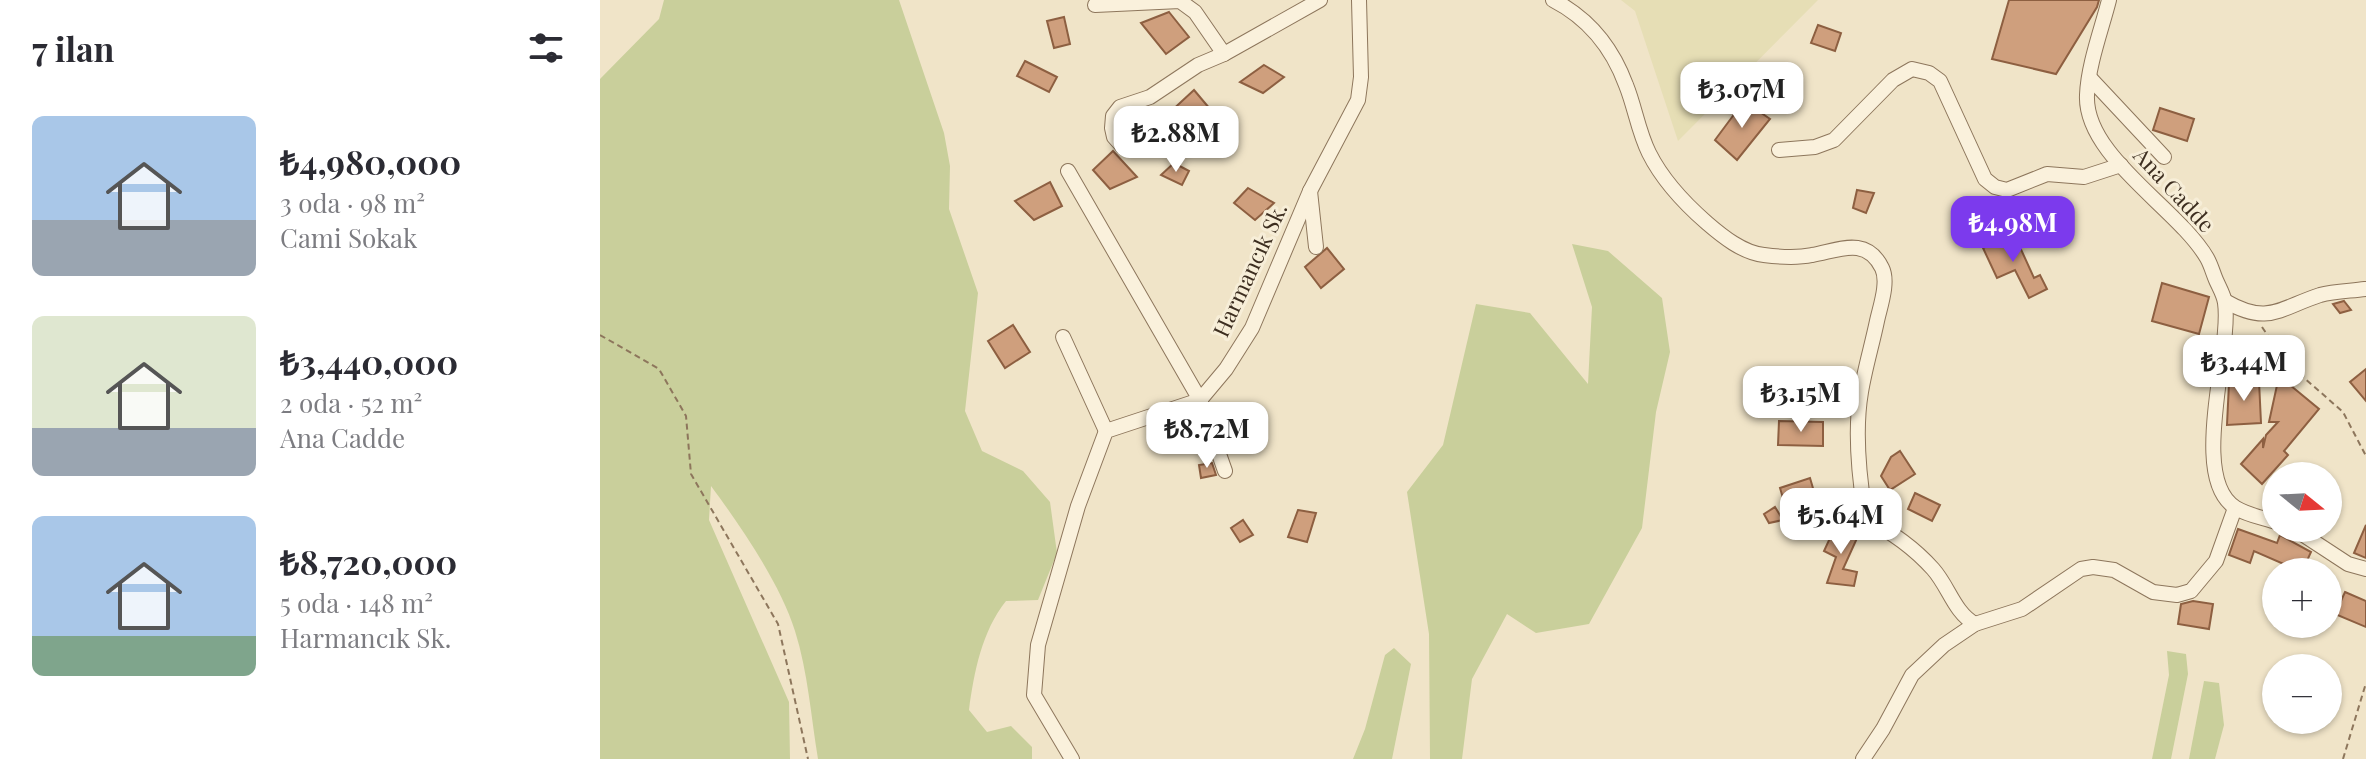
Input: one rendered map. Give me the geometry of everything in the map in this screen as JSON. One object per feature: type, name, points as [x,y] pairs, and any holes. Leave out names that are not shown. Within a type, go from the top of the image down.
[{"type":"street","points":[[1123,147],[1114,137],[1112,128],[1113,116],[1120,107],[1150,97],[1198,65],[1224,54],[1320,0]]},
{"type":"street","name":"Harmancık Sk.","points":[[1200,400],[1226,369],[1252,328],[1310,191],[1358,100],[1361,77],[1359,0]]},
{"type":"street","points":[[1553,0],[1578,13],[1609,47],[1627,86],[1634,117],[1662,176],[1693,211],[1725,239],[1760,255],[1812,256],[1837,248],[1855,247],[1870,254],[1883,269],[1883,293],[1860,394],[1858,455],[1866,519],[1881,526],[1935,570],[1964,618],[1975,624]]},
{"type":"street","name":"Ana Cadde","points":[[2109,0],[2086,96],[2093,125],[2111,155],[2176,221],[2206,257],[2225,301],[2225,341],[2212,457],[2215,474],[2235,508]]},
{"type":"street","points":[[1095,5],[1180,1],[1195,12],[1224,54]]},
{"type":"street","points":[[1779,150],[1815,147],[1834,140],[1893,80],[1912,69],[1929,73],[1940,81],[1985,179],[1995,187],[2007,190],[2047,174],[2084,177],[2121,165]]},
{"type":"street","points":[[2090,78],[2164,157]]},
{"type":"street","points":[[1068,171],[1200,400],[1225,471]]},
{"type":"street","points":[[1310,191],[1316,247]]},
{"type":"street","points":[[2225,301],[2245,312],[2265,314],[2291,308],[2323,294],[2365,289]]},
{"type":"street","points":[[1063,337],[1106,431],[1078,506],[1038,645],[1034,695],[1072,759]]},
{"type":"street","points":[[1106,431],[1200,400]]},
{"type":"street","points":[[1863,759],[1912,675],[1944,645],[1975,624],[2022,609],[2081,569],[2093,567],[2114,570],[2153,592],[2177,595],[2191,591],[2216,561],[2235,508],[2262,517]]},
{"type":"street","points":[[2314,542],[2348,564],[2366,569]]},
{"type":"path","points":[[2252,313],[2286,362],[2343,412],[2366,456]]},
{"type":"path","points":[[600,335],[659,369],[686,416],[691,474],[778,624],[808,759]]},
{"type":"path","points":[[2343,759],[2366,683]]},
{"type":"shaded area","points":[[1621,0],[1818,0],[1678,141],[1635,11]]},
{"type":"green space","points":[[664,0],[899,0],[944,133],[950,166],[949,209],[978,293],[965,411],[982,451],[1023,471],[1050,502],[1057,553],[1038,600],[1006,601],[991,625],[980,652],[969,710],[987,732],[1011,726],[1032,747],[1032,759],[818,759],[803,662],[789,613],[759,556],[711,486],[709,520],[789,702],[790,759],[600,759],[600,79],[659,19]]},
{"type":"green space","points":[[1572,244],[1608,251],[1662,298],[1670,352],[1656,412],[1642,528],[1589,624],[1536,633],[1507,614],[1472,679],[1462,759],[1430,759],[1429,634],[1407,492],[1443,445],[1476,304],[1530,313],[1588,384],[1592,307]]},
{"type":"green space","points":[[1394,648],[1411,664],[1392,759],[1353,759],[1365,729],[1385,655]]},
{"type":"green space","points":[[2167,651],[2186,654],[2188,674],[2171,759],[2152,759],[2169,675]]},
{"type":"green space","points":[[2204,681],[2219,683],[2224,725],[2215,759],[2189,759]]},
{"type":"building","points":[[2009,0],[2099,0],[2056,74],[1992,59]]},
{"type":"building","points":[[1169,12],[1189,37],[1166,54],[1141,23]]},
{"type":"building","points":[[1064,17],[1070,44],[1054,48],[1047,21]]},
{"type":"building","points":[[1818,25],[1841,33],[1835,51],[1811,43]]},
{"type":"building","points":[[1025,61],[1057,77],[1049,92],[1017,76]]},
{"type":"building","points":[[1264,65],[1284,77],[1263,93],[1240,82]]},
{"type":"building","points":[[1194,90],[1210,109],[1185,132],[1168,114]]},
{"type":"building","points":[[1744,101],[1770,119],[1737,160],[1715,140]]},
{"type":"building","points":[[2160,108],[2194,119],[2187,141],[2153,130]]},
{"type":"building","points":[[1113,151],[1137,177],[1110,189],[1093,170]]},
{"type":"building","points":[[1174,163],[1189,171],[1182,185],[1161,175]]},
{"type":"building","points":[[1050,182],[1062,206],[1034,220],[1015,201]]},
{"type":"building","points":[[1248,188],[1274,203],[1255,220],[1234,203]]},
{"type":"building","points":[[1857,190],[1874,193],[1866,213],[1853,208]]},
{"type":"building","points":[[2014,234],[2034,278],[2040,275],[2047,289],[2029,298],[2015,270],[1997,278],[1983,248]]},
{"type":"building","points":[[1327,248],[1344,269],[1321,288],[1305,267]]},
{"type":"building","points":[[2162,283],[2209,297],[2199,334],[2152,321]]},
{"type":"building","points":[[2344,301],[2351,310],[2340,313],[2333,304]]},
{"type":"building","points":[[1013,325],[1030,352],[1005,368],[988,341]]},
{"type":"building","points":[[2366,369],[2366,401],[2350,382]]},
{"type":"building","points":[[2279,376],[2319,409],[2284,451],[2288,455],[2282,462],[2262,462],[2262,484],[2241,464],[2263,439],[2263,448],[2266,435],[2278,422],[2269,422]]},
{"type":"building","points":[[2259,381],[2261,423],[2227,425],[2229,383]]},
{"type":"building","points":[[1779,421],[1823,422],[1823,446],[1778,445]]},
{"type":"building","points":[[1900,451],[1915,474],[1890,490],[1881,476],[1891,457]]},
{"type":"building","points":[[1212,463],[1216,475],[1201,478],[1199,465]]},
{"type":"building","points":[[1810,478],[1815,495],[1785,505],[1780,488]]},
{"type":"building","points":[[1915,493],[1940,505],[1932,521],[1908,509]]},
{"type":"building","points":[[1775,507],[1783,520],[1769,523],[1764,514]]},
{"type":"building","points":[[1298,510],[1316,513],[1307,542],[1288,537]]},
{"type":"building","points":[[1243,520],[1253,535],[1240,542],[1231,528]]},
{"type":"building","points":[[1836,525],[1858,536],[1843,569],[1857,572],[1854,586],[1827,583],[1836,557],[1824,551]]},
{"type":"building","points":[[2366,525],[2366,558],[2354,553]]},
{"type":"building","points":[[2238,529],[2262,538],[2262,542],[2293,542],[2311,552],[2308,558],[2270,558],[2254,551],[2250,563],[2229,555]]},
{"type":"building","points":[[2345,592],[2366,601],[2366,627],[2342,617]]},
{"type":"building","points":[[2193,601],[2213,604],[2209,629],[2178,624],[2181,604]]}]
